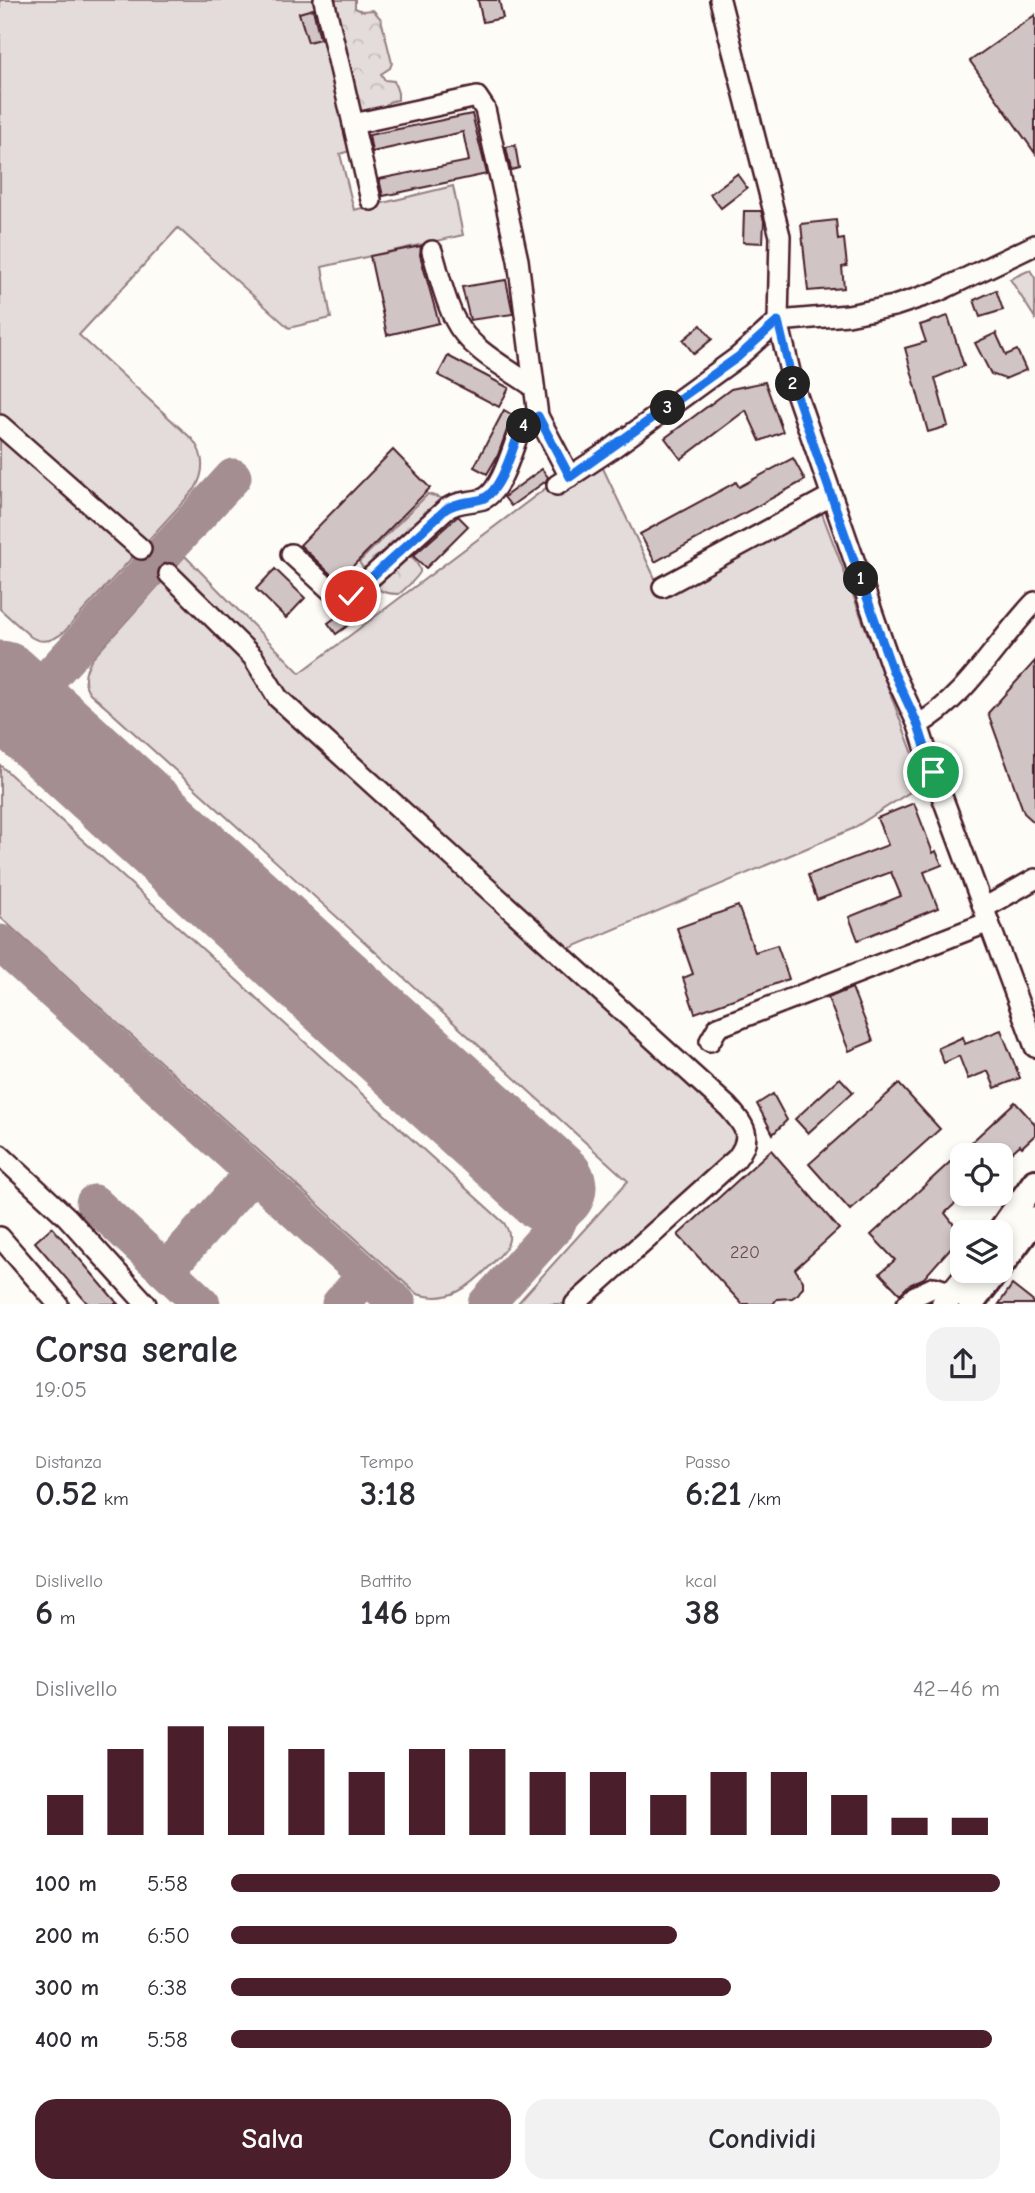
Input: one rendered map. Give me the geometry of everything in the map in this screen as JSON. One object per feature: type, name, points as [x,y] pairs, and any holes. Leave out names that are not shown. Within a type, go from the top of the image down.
[{"type":"main road","points":[[1008,1220],[1035,1182]]},
{"type":"main road","points":[[1013,1249],[1035,1219]]},
{"type":"main road","points":[[956,1300],[965,1283]]},
{"type":"main road","points":[[956,1300],[979,1283]]},
{"type":"street","points":[[324,0],[371,200]]},
{"type":"street","points":[[720,0],[729,44],[780,236],[778,321],[793,384],[892,669],[918,725],[1035,1047]]},
{"type":"street","points":[[353,124],[477,97],[481,103],[485,110],[518,260],[538,416],[563,481],[738,357],[778,321],[848,315],[894,306],[939,291],[1035,245]]},
{"type":"street","points":[[432,251],[454,319],[464,333],[475,345],[534,387]]},
{"type":"street","points":[[291,554],[335,595],[341,599],[348,598],[446,509],[454,504],[487,497],[499,482],[519,432],[524,425],[538,416]]},
{"type":"street","points":[[0,425],[141,549]]},
{"type":"street","points":[[663,587],[831,496]]},
{"type":"street","points":[[169,573],[253,657],[278,698],[728,1107],[744,1128],[747,1140],[736,1159],[575,1304]]},
{"type":"street","points":[[918,725],[934,716],[953,698],[1035,601]]},
{"type":"street","points":[[710,1041],[718,1027],[986,915],[1035,879]]},
{"type":"street","points":[[0,1154],[67,1217],[146,1304]]},
{"type":"street","points":[[0,1237],[58,1304]]},
{"type":"street","points":[[907,1304],[915,1296],[934,1287],[956,1300]]},
{"type":"green space","points":[[0,0],[318,0],[349,151],[340,154],[354,210],[453,186],[463,235],[322,267],[331,318],[289,328],[178,228],[79,335],[193,440],[202,458],[201,476],[195,489],[65,631],[45,641],[31,637],[0,609]]},
{"type":"green space","points":[[331,0],[355,0],[355,8],[362,11],[373,10],[381,19],[392,63],[390,68],[381,74],[385,80],[394,81],[398,100],[359,116]]},
{"type":"green space","points":[[1030,270],[1035,278],[1035,318],[1010,279]]},
{"type":"green space","points":[[601,464],[662,593],[820,508],[924,783],[852,829],[563,951],[726,1111],[738,1136],[733,1154],[568,1304],[517,1304],[628,1181],[90,693],[85,676],[92,659],[185,556],[300,673],[554,482]]},
{"type":"green space","points":[[428,494],[450,501],[432,534],[411,556],[420,572],[399,594],[381,591],[372,580],[369,567],[363,568],[359,562]]},
{"type":"green space","points":[[0,765],[504,1223],[509,1233],[508,1243],[483,1273],[458,1292],[449,1295],[429,1297],[417,1294],[0,917]]},
{"type":"building","points":[[478,0],[499,0],[503,18],[483,22]]},
{"type":"building","points":[[313,9],[320,39],[308,42],[299,13]]},
{"type":"building","points":[[1035,15],[1035,153],[970,61]]},
{"type":"building","points":[[472,114],[487,174],[383,196],[379,179],[469,161],[463,132],[372,152],[369,135]]},
{"type":"building","points":[[515,145],[519,168],[511,170],[506,147]]},
{"type":"building","points":[[737,174],[747,188],[721,208],[710,194]]},
{"type":"building","points":[[744,211],[761,211],[764,221],[763,243],[743,242]]},
{"type":"building","points":[[836,220],[838,240],[844,239],[847,266],[842,267],[844,288],[808,291],[801,224]]},
{"type":"building","points":[[421,246],[420,255],[439,323],[387,335],[370,256]]},
{"type":"building","points":[[506,280],[513,314],[470,320],[462,287]]},
{"type":"building","points":[[996,290],[1003,310],[980,317],[974,300]]},
{"type":"building","points":[[948,316],[964,366],[935,378],[948,426],[928,432],[905,348],[926,342],[920,325]]},
{"type":"building","points":[[701,325],[712,339],[694,354],[683,340]]},
{"type":"building","points":[[996,333],[1006,355],[1017,350],[1026,370],[1005,379],[991,374],[975,343]]},
{"type":"building","points":[[448,356],[509,388],[499,407],[438,375]]},
{"type":"building","points":[[765,382],[783,432],[760,441],[746,410],[681,459],[665,438],[731,389]]},
{"type":"building","points":[[504,410],[516,417],[508,427],[498,455],[487,474],[474,467]]},
{"type":"building","points":[[393,450],[430,488],[338,581],[300,545]]},
{"type":"building","points":[[793,458],[805,480],[655,562],[640,534],[736,482],[739,487]]},
{"type":"building","points":[[542,469],[548,477],[546,481],[511,506],[504,497]]},
{"type":"building","points":[[458,516],[468,526],[426,568],[413,556]]},
{"type":"building","points":[[275,569],[305,598],[286,618],[256,589]]},
{"type":"building","points":[[364,600],[371,609],[336,634],[328,623]]},
{"type":"building","points":[[1035,661],[1035,823],[1024,813],[988,713]]},
{"type":"building","points":[[914,803],[933,853],[936,851],[942,865],[924,872],[938,908],[858,940],[849,917],[901,896],[891,872],[817,900],[808,875],[888,845],[877,818]]},
{"type":"building","points":[[738,906],[755,952],[777,945],[789,979],[695,1013],[683,978],[693,974],[677,928]]},
{"type":"building","points":[[852,988],[873,1041],[849,1051],[828,998]]},
{"type":"building","points":[[1001,1030],[1020,1078],[995,1088],[988,1071],[968,1079],[959,1056],[944,1063],[938,1048],[963,1037],[965,1044]]},
{"type":"building","points":[[840,1078],[853,1092],[808,1133],[795,1119]]},
{"type":"building","points":[[899,1084],[940,1129],[850,1210],[809,1164]]},
{"type":"building","points":[[773,1094],[787,1120],[773,1134],[757,1104]]},
{"type":"building","points":[[1015,1102],[1035,1124],[1035,1135],[1013,1151],[1013,1143],[971,1143]]},
{"type":"building","points":[[771,1150],[839,1229],[795,1269],[803,1281],[803,1287],[798,1294],[792,1298],[777,1299],[773,1304],[742,1304],[678,1235]]},
{"type":"building","points":[[950,1162],[950,1206],[952,1206],[945,1213],[950,1220],[950,1249],[924,1278],[909,1285],[900,1294],[880,1273],[895,1260],[871,1235]]},
{"type":"building","points":[[52,1227],[118,1304],[88,1304],[35,1242]]},
{"type":"building","points":[[1012,1285],[1035,1303],[1035,1304],[999,1304]]},
{"type":"taxiway","points":[[22,707],[233,477]]},
{"type":"taxiway","points":[[0,943],[398,1304]]},
{"type":"taxiway","points":[[166,1270],[253,1173]]},
{"type":"taxiway","points":[[486,1304],[556,1226],[560,1206],[550,1187]]},
{"type":"taxiway","points":[[94,1203],[202,1304]]},
{"type":"taxiway","points":[[340,1304],[366,1275]]},
{"type":"runway","points":[[0,687],[550,1187]]},
{"type":"route","points":[[351,596],[446,509],[454,504],[487,497],[499,482],[524,425],[538,416],[570,477],[738,357],[778,321],[793,384],[815,449],[892,669],[918,725],[933,772]]}]
